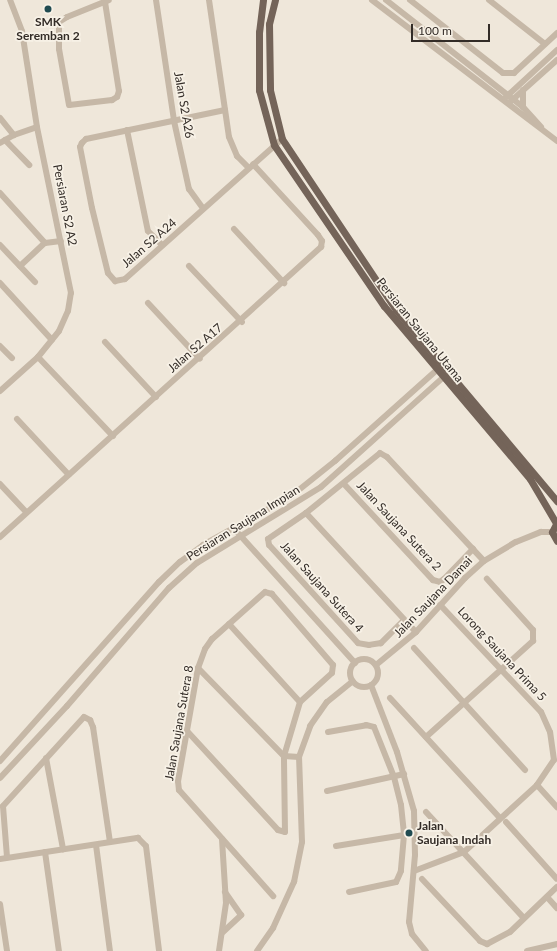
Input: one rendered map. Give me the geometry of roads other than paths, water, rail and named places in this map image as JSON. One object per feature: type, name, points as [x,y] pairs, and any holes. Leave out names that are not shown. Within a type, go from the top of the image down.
[{"type":"main road","name":"Persiaran Saujana Utama","points":[[263,0],[259,32],[259,90],[274,145],[371,289],[557,501]]},
{"type":"main road","name":"Persiaran Saujana Utama","points":[[275,0],[269,24],[270,90],[282,138],[382,292],[439,368]]},
{"type":"main road","name":"Persiaran Saujana Utama","points":[[445,375],[530,479],[557,522]]},
{"type":"main road","points":[[557,522],[552,532],[557,541]]},
{"type":"street","name":"Persiaran S2 A2","points":[[0,391],[38,357],[52,340],[68,311],[71,293],[38,127],[22,31],[10,0]]},
{"type":"street","name":"Jalan S2 A26","points":[[156,0],[174,120],[189,189],[204,208]]},
{"type":"street","points":[[209,0],[225,110],[233,149],[251,166]]},
{"type":"street","points":[[372,0],[557,141]]},
{"type":"street","points":[[386,0],[523,107],[546,132]]},
{"type":"street","points":[[410,0],[503,73],[514,73],[557,33]]},
{"type":"street","points":[[489,0],[545,44]]},
{"type":"street","points":[[107,1],[119,90],[112,100],[69,105],[66,99],[59,49],[59,22],[107,1]]},
{"type":"street","points":[[504,102],[557,50]]},
{"type":"street","points":[[510,97],[524,90],[557,60]]},
{"type":"street","points":[[523,107],[524,90]]},
{"type":"street","points":[[162,245],[148,231],[128,130],[225,110]]},
{"type":"street","points":[[0,118],[14,134]]},
{"type":"street","points":[[29,165],[2,141],[14,134],[38,127]]},
{"type":"street","name":"Jalan S2 A24","points":[[128,130],[86,139],[80,147],[92,208],[111,278],[119,282],[282,138]]},
{"type":"street","name":"Jalan S2 A17","points":[[0,537],[26,512],[242,322],[321,247],[322,241],[251,166]]},
{"type":"street","points":[[0,193],[45,243]]},
{"type":"street","points":[[234,229],[284,283]]},
{"type":"street","points":[[20,266],[45,243],[61,241]]},
{"type":"street","points":[[0,245],[35,282]]},
{"type":"street","points":[[189,266],[242,322]]},
{"type":"street","points":[[0,283],[52,340]]},
{"type":"street","points":[[148,303],[200,359]]},
{"type":"street","points":[[105,342],[156,397]]},
{"type":"street","points":[[0,346],[12,358]]},
{"type":"street","points":[[38,357],[113,436]]},
{"type":"street","name":"Persiaran Saujana Impian","points":[[0,761],[159,582],[203,545],[290,497],[335,461],[439,368]]},
{"type":"street","name":"Persiaran Saujana Impian","points":[[0,778],[67,706],[169,588],[197,563],[240,535],[321,487],[445,375]]},
{"type":"street","points":[[17,419],[69,475]]},
{"type":"street","points":[[416,632],[306,513],[344,484],[380,453],[387,456],[484,561]]},
{"type":"street","points":[[0,484],[26,512]]},
{"type":"street","name":"Jalan Saujana Sutera 2","points":[[344,484],[433,580],[440,582],[444,579],[473,549]]},
{"type":"street","name":"Jalan Saujana Sutera 4","points":[[306,513],[268,539],[268,544],[358,643],[369,645],[381,643],[404,620]]},
{"type":"street","points":[[235,528],[355,663]]},
{"type":"street","name":"Jalan Saujana Damai","points":[[376,665],[416,632],[440,605],[484,561],[516,542],[541,532],[552,532]]},
{"type":"street","points":[[426,737],[533,641],[535,634],[487,579]]},
{"type":"street","name":"Jalan Saujana Sutera 8","points":[[274,896],[179,790],[178,780],[198,668],[212,639],[265,592],[272,594],[333,665],[332,672],[300,702]]},
{"type":"street","name":"Lorong Saujana Prima 5","points":[[440,605],[541,712],[550,732],[554,760],[537,785],[464,852]]},
{"type":"street","points":[[187,731],[278,830],[282,833],[286,831],[284,756],[300,702],[229,624]]},
{"type":"street","points":[[414,648],[463,704],[525,770]]},
{"type":"street","points":[[366,659],[376,665],[378,676],[371,685],[363,687],[353,681],[351,670],[355,663],[366,659]]},
{"type":"street","points":[[198,668],[284,756],[299,757]]},
{"type":"street","points":[[257,951],[273,928],[283,907],[298,861],[302,815],[299,757],[310,726],[321,708],[353,681]]},
{"type":"street","points":[[371,685],[404,774],[414,811],[414,871],[410,928],[426,951]]},
{"type":"street","points":[[390,698],[500,818]]},
{"type":"street","points":[[7,858],[3,806],[84,717],[90,720],[93,727],[110,842]]},
{"type":"street","points":[[328,732],[366,725],[374,727],[394,777],[402,806],[404,835],[401,871],[396,882],[349,892]]},
{"type":"street","points":[[46,758],[63,849]]},
{"type":"street","points":[[327,790],[404,774]]},
{"type":"street","points":[[537,785],[557,807]]},
{"type":"street","points":[[426,812],[523,917]]},
{"type":"street","points":[[506,822],[557,879]]},
{"type":"street","points":[[336,846],[404,835]]},
{"type":"street","points":[[0,858],[138,838],[146,846],[159,951]]},
{"type":"street","points":[[219,951],[223,932],[225,892],[222,839]]},
{"type":"street","points":[[96,844],[110,951]]},
{"type":"street","points":[[45,852],[60,951]]},
{"type":"street","points":[[414,871],[464,852]]},
{"type":"street","points":[[422,879],[483,944],[494,942],[510,932],[523,917],[547,897],[557,886]]},
{"type":"street","points":[[223,932],[240,915],[225,892]]},
{"type":"street","points":[[547,897],[557,908]]},
{"type":"street","points":[[0,904],[7,951]]},
{"type":"street","points":[[527,951],[557,944]]},
{"type":"place","name":"SMK Seremban 2","points":[[48,9]]},
{"type":"place","name":"Jalan Saujana Indah","points":[[409,833]]}]
